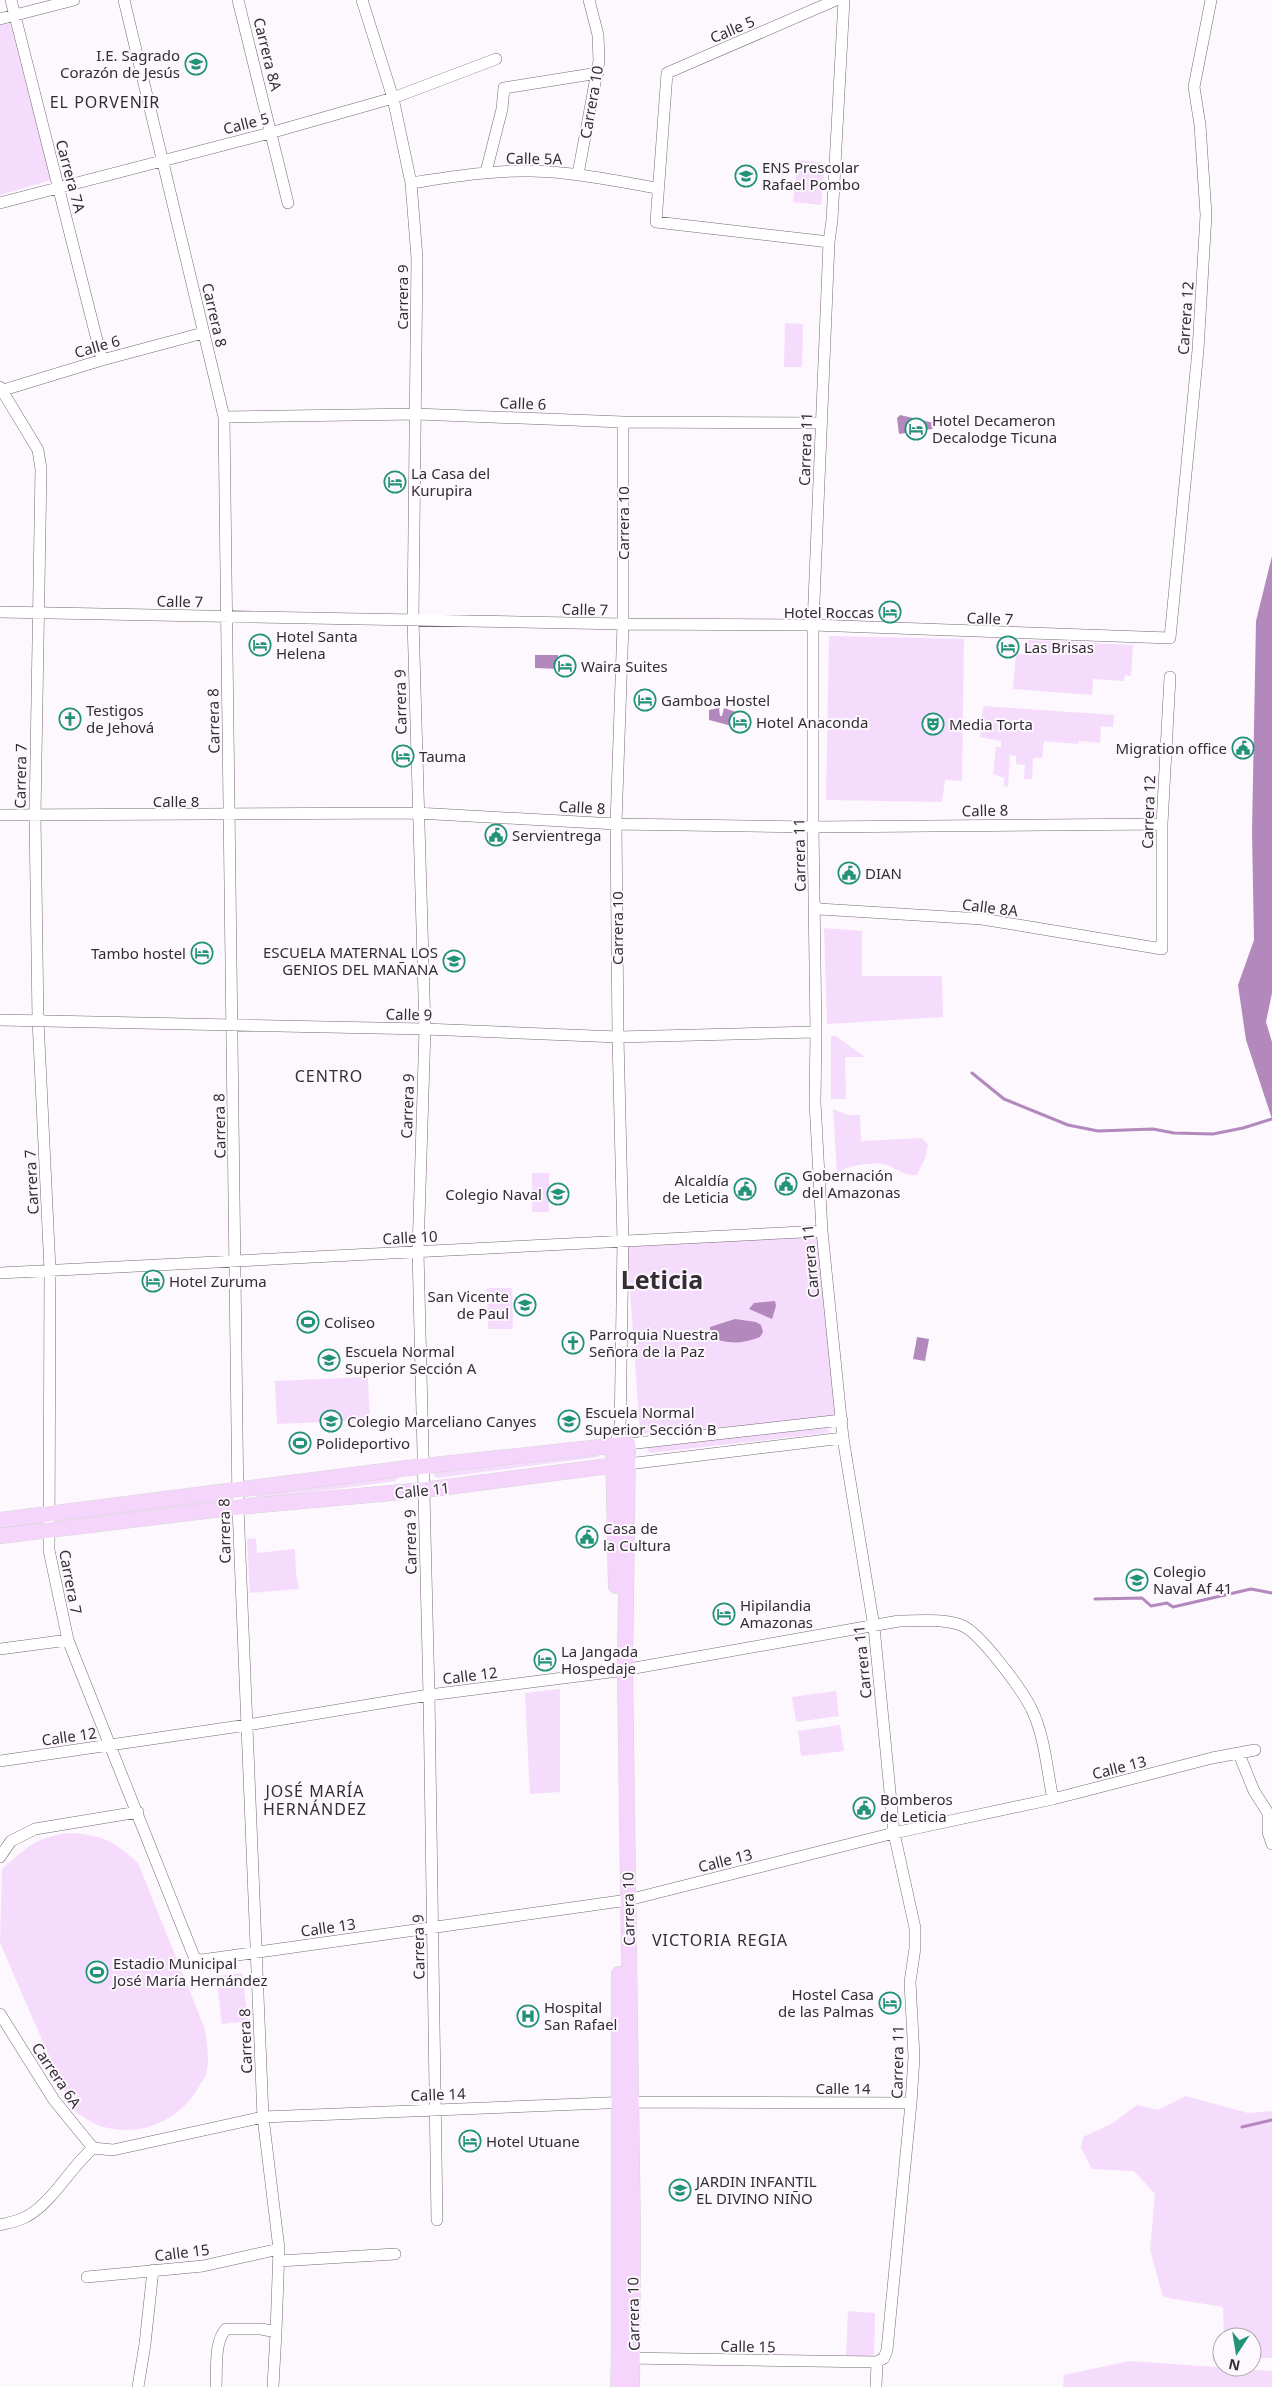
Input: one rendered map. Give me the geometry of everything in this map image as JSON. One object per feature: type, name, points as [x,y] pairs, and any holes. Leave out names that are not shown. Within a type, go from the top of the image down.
[{"type":"main road","name":"Carrera 10","points":[[621,1442],[624,1900],[623,2103],[627,2359],[632,2387]]},
{"type":"main road","name":"Calle 11","points":[[0,1520],[621,1442]]},
{"type":"main road","name":"Calle 11","points":[[0,1536],[238,1507],[424,1490],[621,1464]]},
{"type":"main road","name":"Carrera 10","points":[[618,2387],[627,2359]]},
{"type":"street","name":"Carrera 7A","points":[[11,0],[102,360]]},
{"type":"street","points":[[0,19],[74,0]]},
{"type":"street","name":"Carrera 8","points":[[124,0],[224,417],[238,1507],[263,2117],[279,2249],[274,2387]]},
{"type":"street","name":"Carrera 8A","points":[[238,0],[264,99],[270,133],[288,203]]},
{"type":"street","name":"Carrera 9","points":[[362,0],[393,98],[411,183],[417,258],[413,620],[417,811],[425,1029],[418,1251],[429,1696],[437,2220]]},
{"type":"street","name":"Carrera 10","points":[[578,174],[598,73],[598,35],[589,0]]},
{"type":"street","name":"Calle 5","points":[[657,188],[667,73],[836,0]]},
{"type":"street","name":"Carrera 11","points":[[844,0],[832,220],[829,242],[813,625],[815,1102],[822,1231],[844,1438],[874,1627],[894,1833],[915,1928],[915,1948],[910,1982],[914,2057],[911,2104],[887,2350],[884,2358],[877,2362],[876,2387]]},
{"type":"street","name":"Carrera 12","points":[[1170,638],[1198,350],[1206,215],[1200,126],[1194,87],[1210,0]]},
{"type":"street","name":"Calle 5","points":[[0,203],[58,186],[270,133],[393,98],[496,59]]},
{"type":"street","points":[[486,172],[502,109],[504,88],[598,73]]},
{"type":"street","name":"Calle 5A","points":[[411,183],[486,172],[532,171],[578,174],[657,188]]},
{"type":"street","points":[[657,188],[656,222],[829,242]]},
{"type":"street","name":"Calle 6","points":[[1,390],[203,333]]},
{"type":"street","name":"Carrera 7","points":[[1,390],[38,450],[41,468],[35,816],[38,1020],[50,1270],[49,1514],[47,1531],[53,1577],[68,1640],[195,1959]]},
{"type":"street","name":"Calle 6","points":[[224,417],[416,414],[623,422],[821,423]]},
{"type":"street","name":"Carrera 10","points":[[621,1442],[623,1241],[618,1037],[616,823],[623,624],[623,422]]},
{"type":"street","name":"Calle 7","points":[[0,612],[623,624],[813,625],[1170,638]]},
{"type":"street","name":"Carrera 12","points":[[1162,949],[1162,824],[1170,677]]},
{"type":"street","name":"Calle 8","points":[[0,815],[230,816],[417,811],[616,823],[813,825],[1162,824]]},
{"type":"street","name":"Calle 8A","points":[[815,906],[819,909],[982,920],[1162,949]]},
{"type":"street","name":"Calle 9","points":[[0,1020],[425,1029],[618,1037],[816,1032]]},
{"type":"street","name":"Calle 10","points":[[0,1273],[822,1231]]},
{"type":"street","name":"Calle 11","points":[[621,1442],[842,1420]]},
{"type":"street","name":"Calle 11","points":[[621,1464],[844,1438]]},
{"type":"street","name":"Calle 12","points":[[0,1761],[429,1696],[621,1670],[874,1627],[899,1621],[943,1622],[962,1625],[977,1635],[993,1653],[1032,1710],[1040,1734],[1052,1799]]},
{"type":"street","points":[[0,1649],[68,1640]]},
{"type":"street","name":"Calle 13","points":[[195,1959],[202,1960],[256,1953],[624,1900],[894,1833],[1052,1799],[1212,1758],[1255,1750]]},
{"type":"street","points":[[1239,1754],[1254,1791],[1268,1813],[1268,1832],[1272,1844]]},
{"type":"street","points":[[0,1857],[11,1842],[35,1829],[138,1812]]},
{"type":"street","name":"Carrera 6A","points":[[0,2014],[54,2100],[93,2148]]},
{"type":"street","name":"Calle 14","points":[[93,2148],[113,2150],[263,2117],[623,2103],[911,2104]]},
{"type":"street","points":[[0,2225],[25,2218],[49,2198],[74,2166],[93,2148]]},
{"type":"street","name":"Calle 15","points":[[87,2277],[203,2266],[279,2249]]},
{"type":"street","points":[[279,2261],[395,2254]]},
{"type":"street","points":[[138,2387],[153,2270]]},
{"type":"street","points":[[216,2387],[218,2346],[221,2334],[226,2329],[261,2329],[276,2332]]},
{"type":"street","name":"Calle 15","points":[[627,2359],[877,2362]]},
{"type":"shaded area","points":[[10,23],[51,180],[0,195],[0,25]]},
{"type":"shaded area","points":[[798,160],[825,163],[821,205],[793,202]]},
{"type":"shaded area","points":[[785,323],[803,324],[802,367],[784,367]]},
{"type":"shaded area","points":[[900,415],[934,423],[935,426],[932,429],[899,434],[897,418]]},
{"type":"shaded area","points":[[1272,556],[1272,993],[1266,1022],[1272,1042],[1272,1119],[1246,1040],[1238,985],[1254,940],[1252,832],[1256,621]]},
{"type":"shaded area","points":[[829,636],[964,639],[962,781],[945,780],[942,802],[826,800]]},
{"type":"shaded area","points":[[1028,640],[1133,645],[1131,676],[1125,675],[1124,681],[1093,679],[1092,695],[1013,689],[1016,654],[1027,654]]},
{"type":"shaded area","points":[[535,655],[558,655],[558,669],[535,668]]},
{"type":"shaded area","points":[[983,706],[1114,715],[1113,727],[1101,726],[1100,743],[1079,741],[1078,744],[1044,741],[1042,758],[1033,758],[1032,779],[1024,779],[1025,765],[1016,764],[1016,756],[1010,755],[1008,787],[1004,786],[1004,778],[993,774],[996,747],[1001,747],[1001,741],[980,737]]},
{"type":"shaded area","points":[[719,708],[720,716],[722,716],[724,708],[739,713],[736,724],[732,726],[709,720],[709,710]]},
{"type":"shaded area","points":[[824,928],[862,931],[862,976],[942,976],[943,1017],[827,1024]]},
{"type":"shaded area","points":[[831,1036],[836,1036],[865,1057],[845,1057],[846,1099],[831,1099]]},
{"type":"shaded area","points":[[833,1109],[848,1115],[860,1115],[861,1141],[922,1138],[928,1145],[926,1156],[917,1175],[905,1174],[887,1165],[876,1163],[854,1166],[837,1173]]},
{"type":"shaded area","points":[[532,1173],[549,1173],[549,1212],[532,1212]]},
{"type":"shaded area","points":[[818,1236],[838,1418],[640,1434],[627,1247]]},
{"type":"shaded area","points":[[487,1288],[512,1288],[513,1329],[488,1329]]},
{"type":"shaded area","points":[[775,1301],[776,1306],[772,1319],[749,1309],[754,1303]]},
{"type":"shaded area","points":[[735,1319],[756,1322],[761,1325],[763,1332],[760,1337],[741,1342],[722,1341],[710,1336],[710,1327]]},
{"type":"shaded area","points":[[917,1337],[929,1339],[925,1361],[913,1359]]},
{"type":"shaded area","points":[[368,1377],[370,1420],[277,1424],[275,1381]]},
{"type":"shaded area","points":[[826,1428],[829,1430],[828,1433],[650,1453],[647,1449],[648,1446]]},
{"type":"shaded area","points":[[601,1453],[598,1457],[437,1478],[434,1475],[435,1471]]},
{"type":"shaded area","points":[[397,1476],[396,1481],[260,1499],[256,1496],[256,1494]]},
{"type":"shaded area","points":[[224,1498],[222,1502],[70,1521],[69,1519]]},
{"type":"shaded area","points":[[256,1538],[257,1553],[295,1549],[299,1589],[250,1593],[247,1539]]},
{"type":"shaded area","points":[[560,1689],[560,1792],[530,1794],[525,1693]]},
{"type":"shaded area","points":[[836,1691],[839,1716],[796,1722],[792,1697]]},
{"type":"shaded area","points":[[840,1725],[844,1751],[801,1756],[798,1731]]},
{"type":"shaded area","name":"Estadio Municipal José María Hernández","points":[[70,1833],[91,1835],[107,1840],[122,1849],[138,1863],[205,2029],[208,2063],[206,2075],[198,2088],[179,2111],[154,2125],[139,2129],[125,2130],[95,2124],[72,2109],[0,1943],[2,1869],[25,1849],[40,1840]]},
{"type":"shaded area","points":[[242,1973],[248,2021],[222,2024],[216,1976]]},
{"type":"shaded area","points":[[1186,2096],[1248,2113],[1272,2111],[1272,2358],[1262,2358],[1262,2327],[1224,2327],[1223,2307],[1163,2297],[1150,2249],[1155,2194],[1134,2171],[1092,2169],[1081,2148],[1083,2137],[1113,2123],[1137,2105],[1158,2110]]},
{"type":"shaded area","points":[[848,2311],[875,2313],[874,2357],[846,2355]]},
{"type":"shaded area","points":[[1130,2361],[1212,2367],[1212,2377],[1262,2377],[1262,2370],[1272,2371],[1272,2387],[1063,2387],[1064,2375]]},
{"type":"waterway","points":[[972,1073],[1004,1099],[1068,1125],[1098,1131],[1153,1129],[1174,1133],[1213,1134],[1243,1128],[1272,1119]]},
{"type":"waterway","points":[[1095,1599],[1142,1598],[1151,1606],[1167,1603],[1173,1607],[1251,1589],[1272,1593]]},
{"type":"waterway","points":[[1242,2127],[1272,2120]]},
{"type":"place","name":"I.E. Sagrado Corazón de Jesús","points":[[196,64]]},
{"type":"place","name":"ENS Prescolar Rafael Pombo","points":[[746,176]]},
{"type":"place","name":"Hotel Decameron Decalodge Ticuna","points":[[916,429]]},
{"type":"place","name":"La Casa del Kurupira","points":[[395,482]]},
{"type":"place","name":"Hotel Roccas","points":[[890,612]]},
{"type":"place","name":"Hotel Santa Helena","points":[[260,645]]},
{"type":"place","name":"Las Brisas","points":[[1008,647]]},
{"type":"place","name":"Waira Suites","points":[[565,666]]},
{"type":"place","name":"Gamboa Hostel","points":[[645,700]]},
{"type":"place","name":"Testigos de Jehová","points":[[70,719]]},
{"type":"place","name":"Hotel Anaconda","points":[[740,722]]},
{"type":"place","name":"Media Torta","points":[[933,724]]},
{"type":"place","name":"Migration office","points":[[1243,748]]},
{"type":"place","name":"Tauma","points":[[403,756]]},
{"type":"place","name":"Servientrega","points":[[496,835]]},
{"type":"place","name":"DIAN","points":[[849,873]]},
{"type":"place","name":"Tambo hostel","points":[[202,953]]},
{"type":"place","name":"ESCUELA MATERNAL LOS GENIOS DEL MAÑANA","points":[[454,961]]},
{"type":"place","name":"Gobernación del Amazonas","points":[[786,1184]]},
{"type":"place","name":"Alcaldía de Leticia","points":[[745,1189]]},
{"type":"place","name":"Colegio Naval","points":[[558,1194]]},
{"type":"place","name":"Hotel Zuruma","points":[[153,1281]]},
{"type":"place","name":"San Vicente de Paul","points":[[525,1305]]},
{"type":"place","name":"Coliseo","points":[[308,1322]]},
{"type":"place","name":"Parroquia Nuestra Señora de la Paz","points":[[573,1343]]},
{"type":"place","name":"Escuela Normal Superior Sección A","points":[[329,1360]]},
{"type":"place","name":"Colegio Marceliano Canyes","points":[[331,1421]]},
{"type":"place","name":"Escuela Normal Superior Sección B","points":[[569,1421]]},
{"type":"place","name":"Polideportivo","points":[[300,1443]]},
{"type":"place","name":"Casa de la Cultura","points":[[587,1537]]},
{"type":"place","name":"Colegio Naval Af 41","points":[[1137,1580]]},
{"type":"place","name":"Hipilandia Amazonas","points":[[724,1614]]},
{"type":"place","name":"La Jangada Hospedaje","points":[[545,1660]]},
{"type":"place","name":"Bomberos de Leticia","points":[[864,1808]]},
{"type":"place","name":"Estadio Municipal José María Hernández","points":[[97,1972]]},
{"type":"place","name":"Hostel Casa de las Palmas","points":[[890,2003]]},
{"type":"place","name":"Hospital San Rafael","points":[[528,2016]]},
{"type":"place","name":"Hotel Utuane","points":[[470,2141]]},
{"type":"place","name":"JARDIN INFANTIL EL DIVINO NIÑO","points":[[680,2190]]},
{"type":"district","name":"EL PORVENIR","points":[[105,102]]},
{"type":"district","name":"CENTRO","points":[[329,1076]]},
{"type":"district","name":"Leticia","points":[[662,1279]]},
{"type":"district","name":"JOSÉ MARÍA HERNÁNDEZ","points":[[315,1800]]},
{"type":"district","name":"VICTORIA REGIA","points":[[720,1940]]}]
